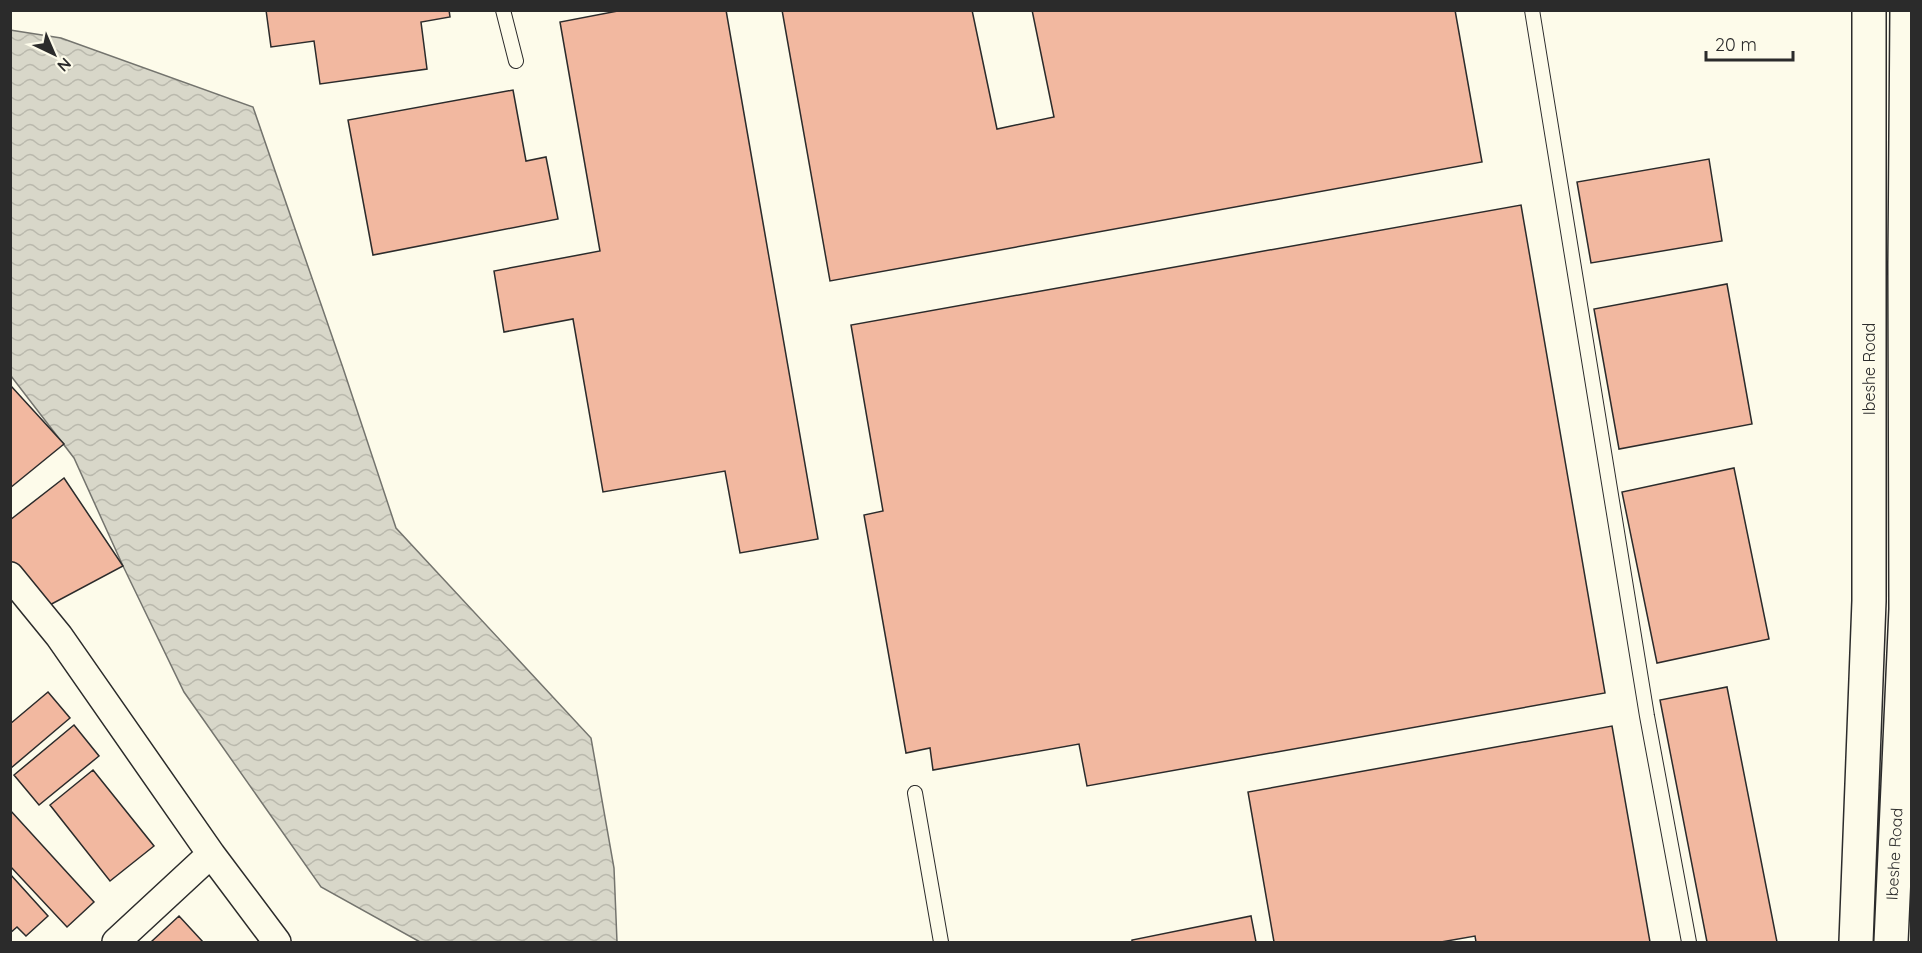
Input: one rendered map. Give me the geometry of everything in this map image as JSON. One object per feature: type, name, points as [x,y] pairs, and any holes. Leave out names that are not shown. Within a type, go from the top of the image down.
[{"type":"main road","name":"Ibeshe Road","points":[[1856,942],[1869,602],[1869,10]]},
{"type":"main road","name":"Ibeshe Road","points":[[1891,942],[1906,609],[1907,10]]},
{"type":"street","points":[[16,587],[59,636],[211,854],[277,942]]},
{"type":"street","points":[[116,942],[211,854]]},
{"type":"lane","points":[[503,10],[516,61]]},
{"type":"lane","points":[[1532,10],[1647,716],[1689,942]]},
{"type":"lane","points":[[915,793],[941,942]]},
{"type":"water","points":[[10,30],[61,38],[253,107],[396,528],[591,738],[614,868],[617,942],[420,942],[321,887],[184,692],[74,458],[11,376]]},
{"type":"building","points":[[266,10],[449,10],[450,17],[421,22],[427,69],[320,84],[314,41],[271,47]]},
{"type":"building","points":[[623,10],[726,10],[818,539],[740,553],[725,471],[603,492],[573,319],[504,332],[494,271],[600,251],[560,22]]},
{"type":"building","points":[[782,10],[972,10],[997,129],[1054,117],[1032,10],[1455,10],[1482,162],[830,281]]},
{"type":"building","points":[[513,90],[526,161],[546,157],[558,219],[373,255],[348,120]]},
{"type":"building","points":[[1709,159],[1722,241],[1591,263],[1577,182]]},
{"type":"building","points":[[1521,205],[1605,693],[1087,786],[1079,744],[933,770],[930,748],[906,753],[864,515],[883,511],[851,325]]},
{"type":"building","points":[[1727,284],[1752,424],[1619,449],[1594,309]]},
{"type":"building","points":[[10,387],[64,444],[10,488]]},
{"type":"building","points":[[1734,468],[1769,639],[1657,663],[1622,492]]},
{"type":"building","points":[[64,478],[123,566],[46,607],[10,561],[10,520]]},
{"type":"building","points":[[1727,687],[1777,942],[1707,942],[1660,700]]},
{"type":"building","points":[[48,692],[70,718],[11,768],[10,724]]},
{"type":"building","points":[[74,725],[99,756],[39,805],[14,775]]},
{"type":"building","points":[[1612,726],[1650,942],[1476,942],[1475,936],[1441,942],[1274,942],[1248,792]]},
{"type":"building","points":[[93,770],[154,846],[110,881],[50,805]]},
{"type":"building","points":[[10,810],[94,902],[67,927],[10,866]]},
{"type":"building","points":[[10,874],[48,916],[26,936],[17,927],[10,933]]},
{"type":"building","points":[[179,916],[203,942],[151,942]]},
{"type":"building","points":[[1251,916],[1256,942],[1132,942],[1132,940]]}]
